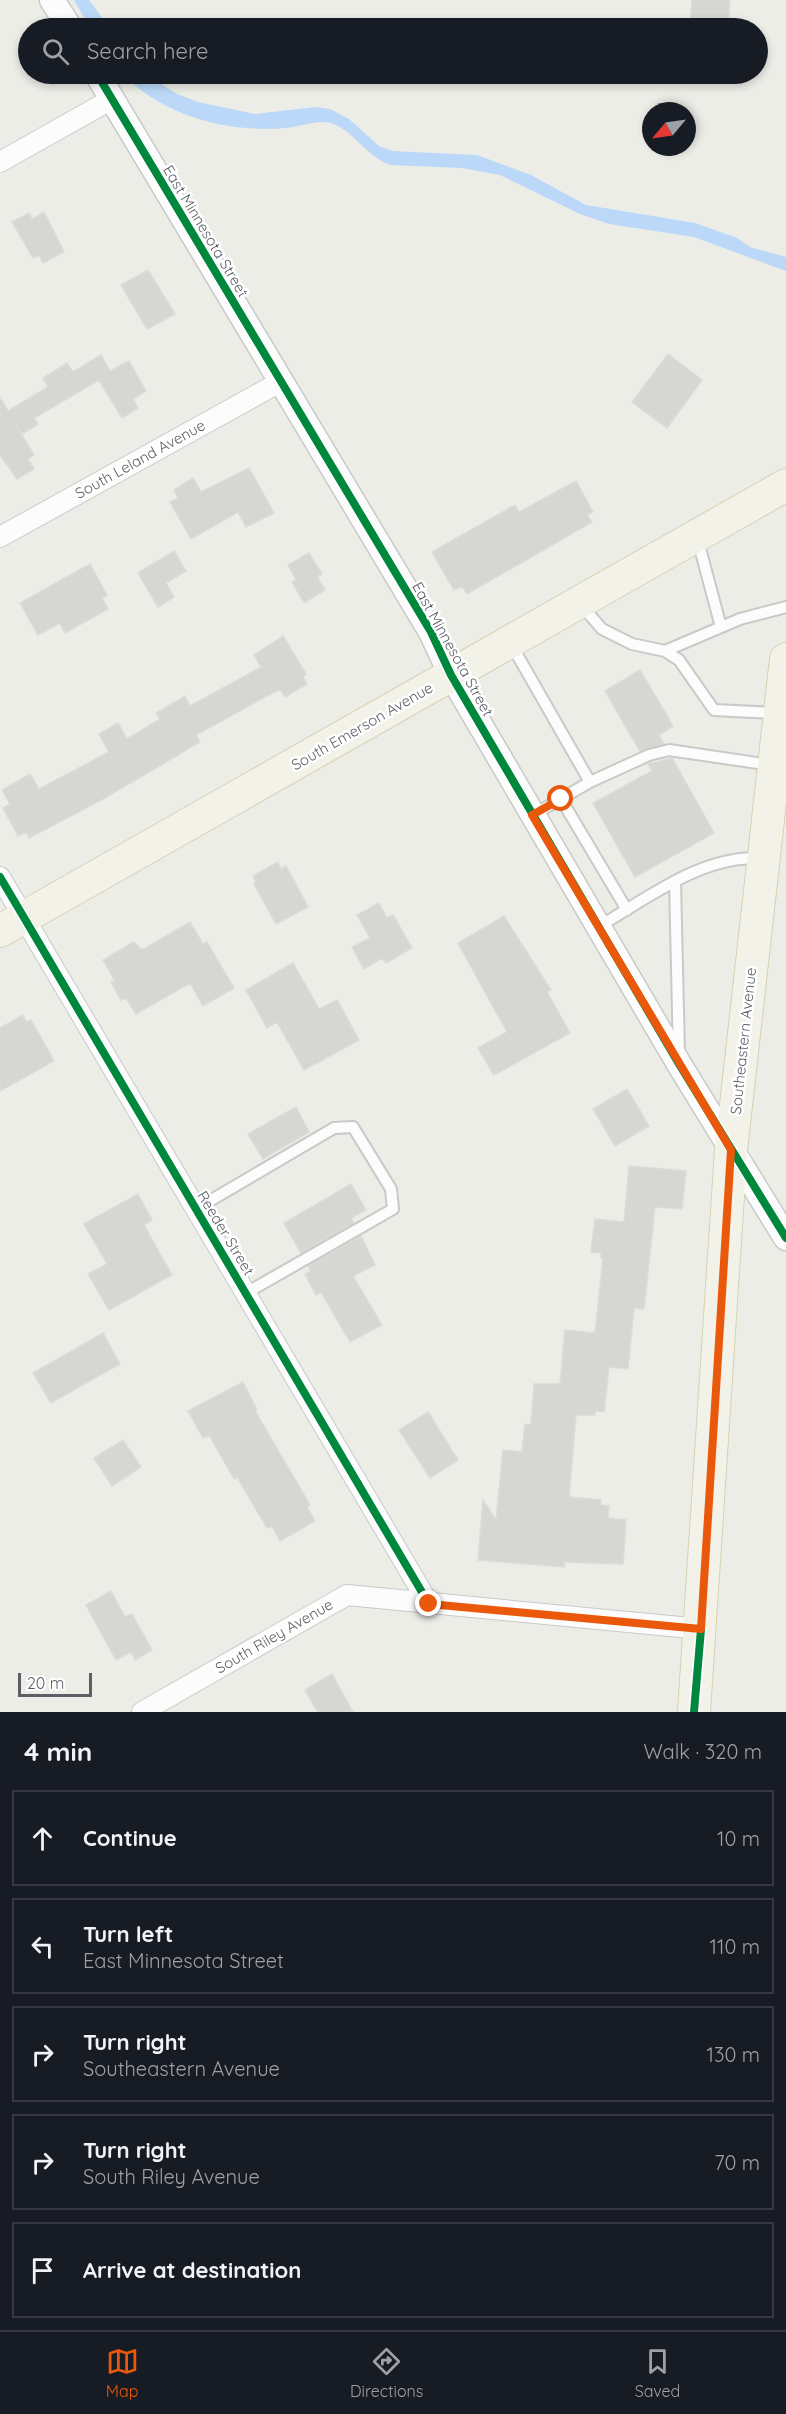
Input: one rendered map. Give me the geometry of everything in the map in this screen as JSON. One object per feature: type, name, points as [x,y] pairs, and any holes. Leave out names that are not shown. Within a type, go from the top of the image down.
[{"type":"main road","name":"South Emerson Avenue","points":[[12,924],[786,485]]},
{"type":"main road","name":"Southeastern Avenue","points":[[693,1712],[701,1629],[731,1150],[786,659]]},
{"type":"street","points":[[52,0],[63,18]]},
{"type":"street","name":"East Minnesota Street","points":[[103,84],[431,632],[451,675],[679,1064],[786,1238]]},
{"type":"street","points":[[0,162],[112,99]]},
{"type":"street","name":"South Leland Avenue","points":[[0,537],[280,382]]},
{"type":"street","name":"Reeder Street","points":[[0,877],[12,924],[196,1209],[429,1604]]},
{"type":"street","name":"South Riley Avenue","points":[[142,1712],[347,1594],[429,1604],[701,1629]]},
{"type":"lane","points":[[697,536],[721,627]]},
{"type":"lane","points":[[579,603],[602,630],[632,644],[666,651],[679,660],[714,710],[780,713]]},
{"type":"lane","points":[[666,651],[740,619],[786,607]]},
{"type":"lane","points":[[510,642],[590,782]]},
{"type":"lane","points":[[532,815],[590,782],[649,755],[669,750],[774,766]]},
{"type":"lane","points":[[561,799],[627,910]]},
{"type":"lane","points":[[598,927],[712,863],[739,857],[764,858]]},
{"type":"lane","points":[[675,882],[680,996],[679,1064]]},
{"type":"lane","points":[[196,1209],[334,1128],[353,1127],[391,1189],[393,1209],[246,1293]]},
{"type":"water","points":[[74,0],[89,0],[102,18],[84,18]]},
{"type":"water","points":[[133,84],[161,84],[177,94],[198,102],[255,114],[315,107],[330,109],[349,119],[379,146],[393,151],[477,155],[531,175],[586,205],[695,223],[737,238],[750,247],[786,257],[786,271],[694,237],[609,224],[580,214],[500,175],[461,168],[390,165],[374,156],[339,126],[331,123],[320,122],[286,128],[241,128],[198,119],[177,111]]},
{"type":"building","points":[[692,0],[730,0],[729,18],[691,18]]},
{"type":"building","points":[[44,212],[64,252],[43,263],[39,255],[33,258],[12,222],[29,213],[32,219]]},
{"type":"building","points":[[148,270],[175,314],[147,329],[121,285]]},
{"type":"building","points":[[668,354],[702,380],[667,428],[632,402]]},
{"type":"building","points":[[101,355],[110,371],[129,361],[146,391],[133,399],[138,408],[122,418],[99,380],[34,418],[38,424],[22,434],[14,421],[34,455],[28,459],[34,469],[17,479],[0,455],[0,397],[8,411],[48,387],[43,378],[67,363],[73,372]]},
{"type":"building","points":[[249,468],[274,513],[246,527],[238,512],[191,539],[170,502],[178,498],[174,490],[193,478],[201,492]]},
{"type":"building","points":[[576,481],[593,512],[587,515],[592,522],[467,594],[462,586],[454,590],[432,552],[515,505],[519,512]]},
{"type":"building","points":[[174,551],[186,571],[166,583],[174,597],[158,607],[138,573]]},
{"type":"building","points":[[309,553],[322,574],[317,577],[325,590],[304,603],[292,582],[296,580],[288,565]]},
{"type":"building","points":[[90,564],[107,595],[102,598],[108,609],[65,633],[60,623],[38,635],[20,603]]},
{"type":"building","points":[[283,636],[306,674],[303,677],[307,684],[285,697],[281,690],[276,691],[196,735],[200,742],[103,799],[29,838],[26,832],[18,836],[3,808],[10,804],[2,790],[30,774],[39,789],[109,752],[99,734],[118,723],[127,739],[160,719],[156,713],[185,696],[190,706],[261,667],[254,655]]},
{"type":"building","points":[[640,670],[673,726],[659,735],[664,744],[640,751],[605,691]]},
{"type":"building","points":[[672,758],[714,833],[635,877],[593,803],[652,771],[648,764]]},
{"type":"building","points":[[278,862],[281,869],[286,866],[308,907],[276,924],[254,884],[256,882],[253,876]]},
{"type":"building","points":[[379,903],[387,918],[393,915],[412,948],[386,963],[382,958],[364,969],[352,947],[370,938],[357,915]]},
{"type":"building","points":[[504,916],[551,990],[547,992],[570,1033],[494,1075],[478,1048],[507,1032],[458,943]]},
{"type":"building","points":[[190,922],[203,944],[207,942],[234,988],[203,1006],[190,983],[136,1014],[126,998],[121,1000],[111,982],[115,981],[103,960],[134,942],[142,950]]},
{"type":"building","points":[[293,963],[319,1009],[337,1000],[359,1040],[304,1070],[277,1022],[267,1028],[246,990]]},
{"type":"building","points":[[23,1015],[26,1022],[31,1020],[54,1061],[0,1091],[0,1028]]},
{"type":"building","points":[[627,1089],[649,1126],[615,1146],[593,1109]]},
{"type":"building","points":[[296,1107],[309,1132],[263,1159],[248,1134]]},
{"type":"building","points":[[629,1166],[686,1171],[682,1209],[655,1207],[644,1309],[634,1308],[628,1369],[609,1367],[604,1412],[595,1411],[595,1415],[576,1415],[569,1497],[601,1500],[600,1505],[609,1506],[608,1518],[626,1520],[623,1564],[565,1562],[564,1567],[478,1560],[483,1500],[496,1520],[503,1450],[522,1452],[525,1424],[531,1425],[534,1384],[560,1384],[565,1330],[595,1333],[603,1258],[601,1258],[601,1253],[591,1252],[595,1219],[624,1222]]},
{"type":"building","points":[[351,1184],[366,1210],[351,1218],[354,1223],[301,1253],[284,1223]]},
{"type":"building","points":[[138,1194],[152,1220],[144,1225],[172,1275],[109,1310],[88,1274],[107,1264],[84,1224]]},
{"type":"building","points":[[361,1236],[375,1265],[353,1276],[382,1325],[350,1342],[321,1292],[316,1295],[305,1274],[311,1271],[308,1266]]},
{"type":"building","points":[[103,1333],[120,1364],[51,1403],[33,1373]]},
{"type":"building","points":[[243,1382],[257,1410],[255,1411],[310,1505],[307,1507],[315,1521],[280,1541],[272,1526],[267,1528],[237,1477],[234,1479],[209,1435],[203,1438],[188,1411]]},
{"type":"building","points":[[428,1412],[458,1460],[430,1478],[399,1430]]},
{"type":"building","points":[[123,1440],[141,1467],[112,1486],[94,1458]]},
{"type":"building","points":[[111,1591],[125,1617],[132,1614],[152,1650],[135,1660],[131,1652],[116,1660],[86,1605]]},
{"type":"building","points":[[332,1674],[353,1712],[318,1712],[305,1690]]},
{"type":"cycle path","points":[[103,84],[431,632],[451,675],[679,1064],[786,1238]]},
{"type":"cycle path","points":[[0,877],[429,1604]]},
{"type":"cycle path","points":[[694,1712],[701,1629]]},
{"type":"route","points":[[429,1604],[701,1629],[731,1150],[532,815],[561,799]]}]
